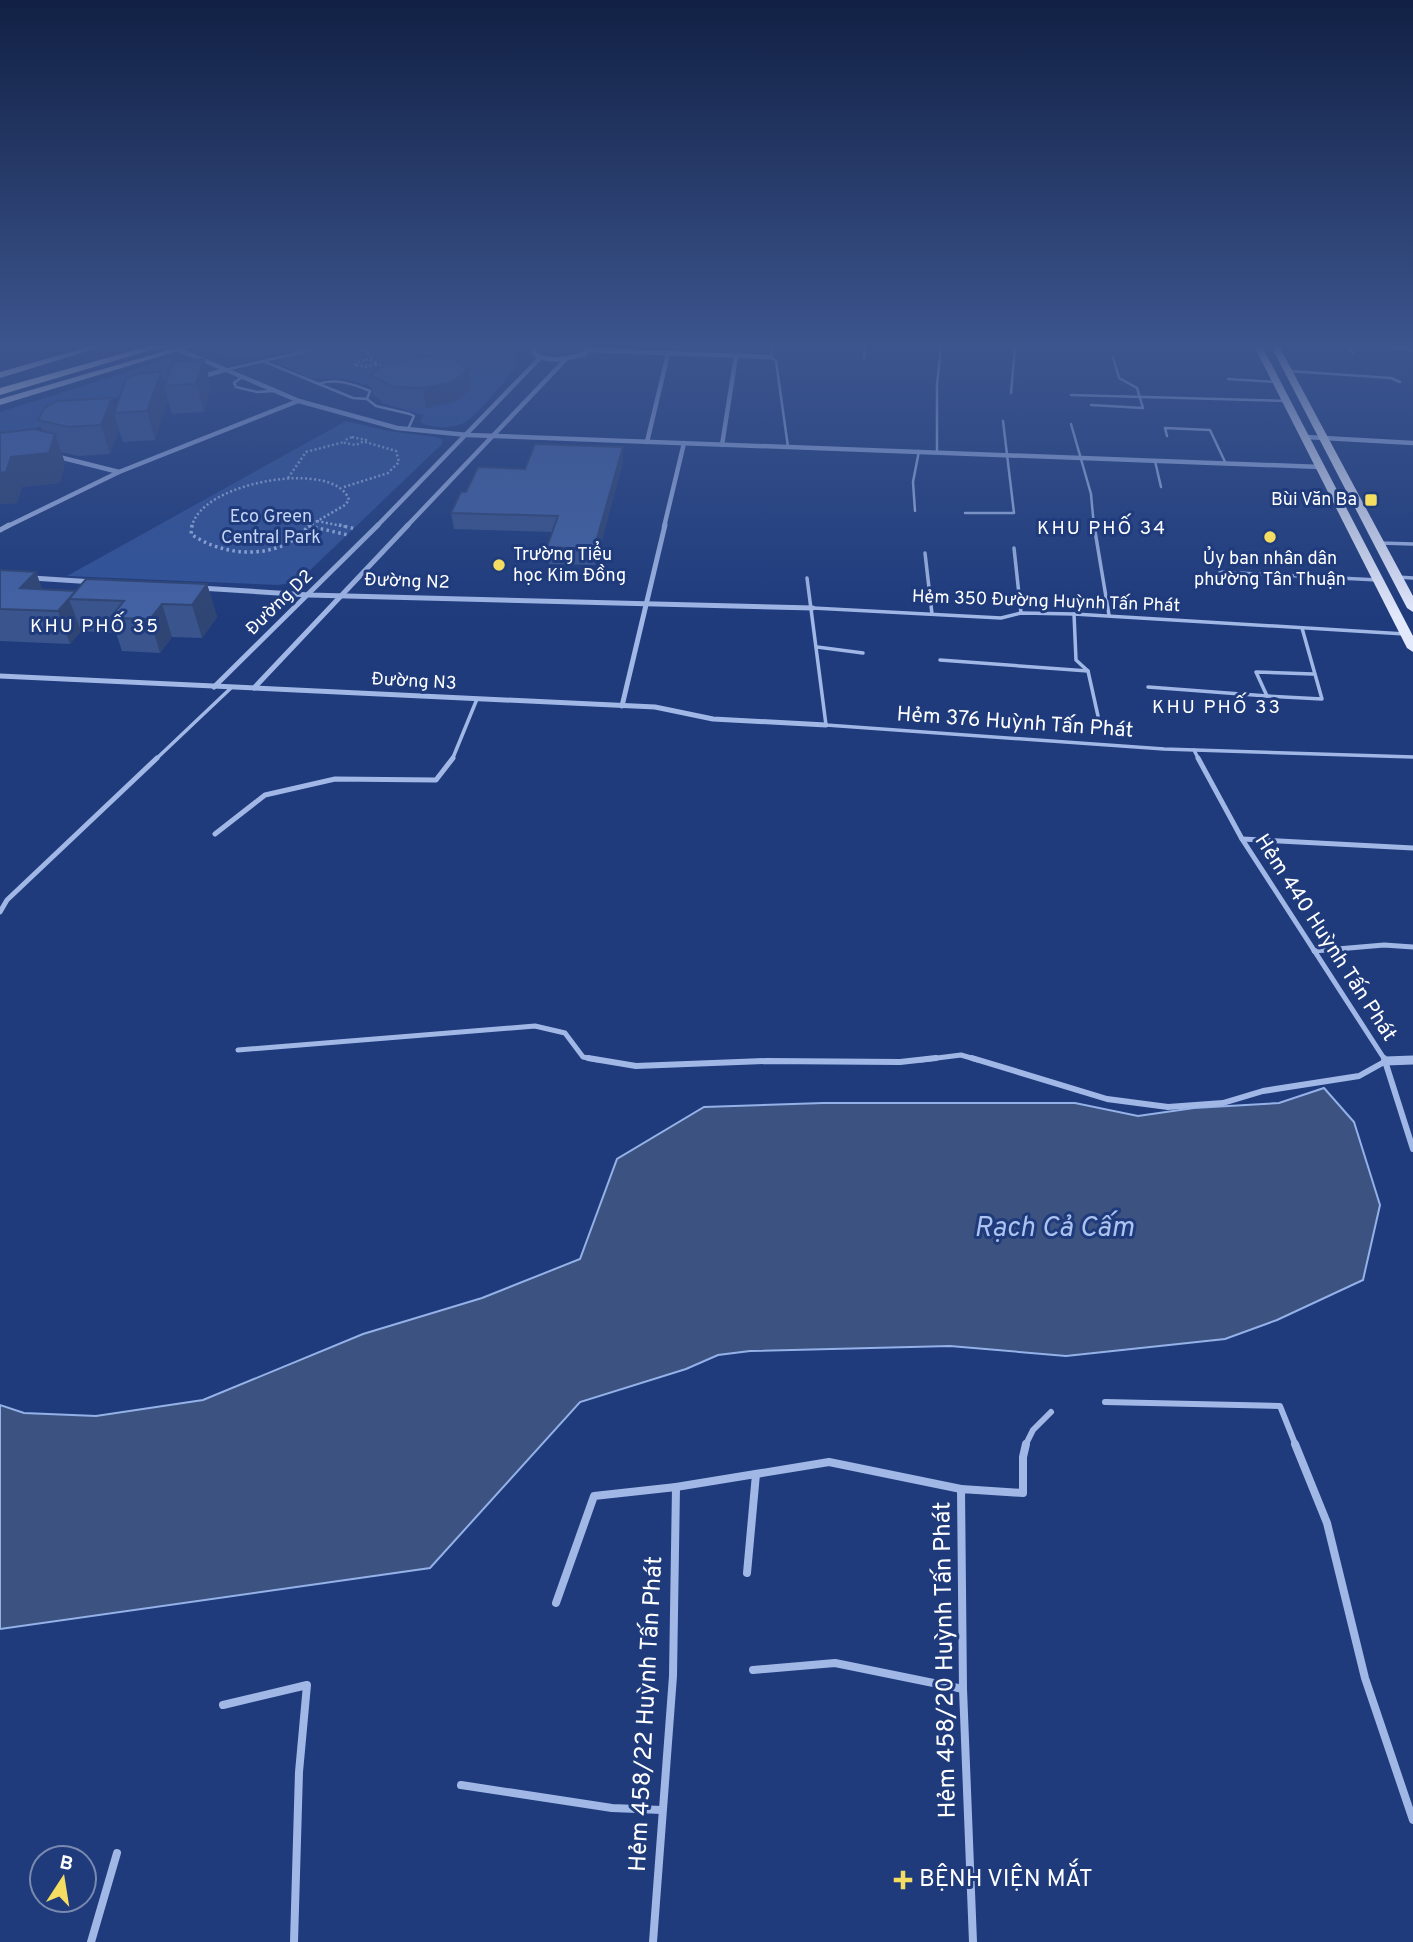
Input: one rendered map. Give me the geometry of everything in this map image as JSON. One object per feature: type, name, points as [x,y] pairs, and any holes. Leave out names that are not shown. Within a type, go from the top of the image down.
[{"type":"main road","points":[[1306,437],[1378,580],[1409,634],[1413,648]]},
{"type":"main road","points":[[1324,438],[1413,608]]},
{"type":"street","points":[[0,530],[119,472],[209,437]]},
{"type":"street","name":"Đường D2","points":[[214,687],[465,437]]},
{"type":"street","points":[[490,437],[1321,467]]},
{"type":"street","name":"Đường D2","points":[[254,688],[495,437]]},
{"type":"street","points":[[647,442],[648,437]]},
{"type":"street","points":[[722,444],[723,437]]},
{"type":"street","points":[[1306,437],[1413,443]]},
{"type":"street","points":[[622,706],[684,443]]},
{"type":"street","points":[[48,454],[119,472]]},
{"type":"street","points":[[22,578],[96,582]]},
{"type":"street","name":"Đường N2","points":[[194,588],[647,605],[813,608]]},
{"type":"street","name":"Đường N3","points":[[0,676],[654,707],[713,719],[826,725]]},
{"type":"street","points":[[1386,1061],[1413,1060]]},
{"type":"lane","points":[[787,437],[788,447]]},
{"type":"lane","points":[[937,452],[938,437]]},
{"type":"lane","points":[[965,513],[1014,513],[1006,437]]},
{"type":"lane","points":[[1074,437],[1091,495],[1094,531],[1109,615]]},
{"type":"lane","points":[[1213,437],[1226,464]]},
{"type":"lane","points":[[915,511],[913,482],[919,451]]},
{"type":"lane","points":[[1155,461],[1161,486]]},
{"type":"lane","points":[[1380,543],[1413,544]]},
{"type":"lane","points":[[1014,548],[1021,613]]},
{"type":"lane","points":[[925,554],[932,614]]},
{"type":"lane","points":[[1220,572],[1378,580]]},
{"type":"lane","points":[[1397,577],[1413,578]]},
{"type":"lane","points":[[33,578],[37,588]]},
{"type":"lane","points":[[807,578],[813,608],[826,725]]},
{"type":"lane","points":[[207,596],[219,589]]},
{"type":"lane","name":"Hẻm 350 Đường Huỳnh Tấn Phát","points":[[813,608],[1001,618],[1021,613],[1109,615],[1409,634]]},
{"type":"lane","points":[[1074,614],[1076,660],[1088,671],[1098,716]]},
{"type":"lane","points":[[1149,687],[1322,699],[1302,628]]},
{"type":"lane","points":[[817,647],[863,653]]},
{"type":"lane","points":[[940,660],[1088,671]]},
{"type":"lane","points":[[1266,696],[1256,672],[1313,674]]},
{"type":"lane","points":[[0,912],[3,900],[232,687]]},
{"type":"lane","points":[[215,834],[265,795],[335,779],[436,780],[453,760],[477,699]]},
{"type":"lane","name":"Hẻm 376 Huỳnh Tấn Phát","points":[[826,725],[1194,750],[1413,757]]},
{"type":"lane","name":"Hẻm 440 Huỳnh Tấn Phát","points":[[1194,750],[1242,839],[1386,1061],[1413,1149]]},
{"type":"lane","points":[[1242,839],[1413,848]]},
{"type":"lane","points":[[1314,951],[1384,945],[1413,947]]},
{"type":"lane","points":[[238,1050],[535,1026],[565,1033],[583,1057],[636,1066],[767,1061],[900,1062],[961,1055],[1107,1098],[1168,1107],[1223,1103],[1263,1091],[1359,1076],[1386,1061]]},
{"type":"lane","points":[[1105,1402],[1280,1406],[1327,1523],[1365,1678],[1413,1820]]},
{"type":"lane","name":"Hẻm 458/20 Huỳnh Tấn Phát","points":[[973,1942],[962,1689],[961,1489],[1023,1493],[1025,1440],[1051,1412]]},
{"type":"lane","points":[[556,1603],[594,1496],[676,1487],[830,1462],[961,1489]]},
{"type":"lane","points":[[747,1573],[756,1474]]},
{"type":"lane","name":"Hẻm 458/22 Huỳnh Tấn Phát","points":[[653,1942],[673,1676],[676,1487]]},
{"type":"lane","points":[[753,1670],[835,1663],[962,1689]]},
{"type":"lane","points":[[223,1705],[307,1685],[299,1772],[294,1942]]},
{"type":"lane","points":[[461,1786],[612,1808],[662,1810]]},
{"type":"lane","points":[[91,1942],[117,1853]]},
{"type":"path","points":[[344,442],[353,437]]},
{"type":"path","points":[[361,437],[365,438],[365,442]]},
{"type":"path","points":[[288,479],[299,458],[306,453],[344,442],[356,445],[365,442],[396,451],[399,462],[388,473],[344,488],[323,480],[288,479],[248,485],[226,492],[211,500],[193,517],[190,524],[191,534],[214,547],[234,551],[263,550],[297,540],[307,531],[308,526],[345,506],[349,500],[344,488]]},
{"type":"path","points":[[316,521],[371,533]]},
{"type":"path","points":[[308,526],[365,539]]},
{"type":"green space","points":[[0,437],[14,437],[0,442]]},
{"type":"green space","name":"Eco Green Central Park","points":[[318,437],[432,437],[442,439],[442,444],[304,576],[292,583],[278,585],[67,576]]},
{"type":"water","name":"Rạch Cả Cấm","points":[[1324,1088],[1354,1122],[1380,1205],[1363,1280],[1277,1320],[1225,1339],[1066,1356],[950,1346],[750,1351],[718,1355],[686,1369],[580,1402],[430,1568],[0,1629],[0,1405],[24,1413],[96,1416],[203,1400],[363,1334],[482,1298],[580,1259],[617,1159],[704,1107],[823,1103],[1075,1103],[1138,1116],[1194,1108],[1279,1103]]},
{"type":"building","points":[[0,437],[54,437],[49,453],[11,457],[6,472],[0,473]]},
{"type":"building","points":[[535,444],[623,447],[594,549],[547,547],[558,516],[451,513],[461,492],[466,492],[478,467],[525,469]]},
{"type":"building","points":[[0,570],[36,572],[20,588],[76,591],[58,611],[0,609]]},
{"type":"building","points":[[86,579],[207,584],[192,605],[162,604],[150,619],[110,618],[124,601],[69,599]]},
{"type":"place","name":"Bùi Văn Ba","points":[[1371,500]]},
{"type":"place","name":"Ủy ban nhân dân phường Tân Thuận","points":[[1270,537]]},
{"type":"place","name":"Trường Tiểu học Kim Đồng","points":[[499,565]]},
{"type":"place","name":"BỆNH VIỆN MẮT","points":[[903,1880]]},
{"type":"district","name":"KHU PHỐ 34","points":[[1102,529]]},
{"type":"district","name":"KHU PHỐ 35","points":[[95,627]]},
{"type":"district","name":"KHU PHỐ 33","points":[[1217,708]]}]
